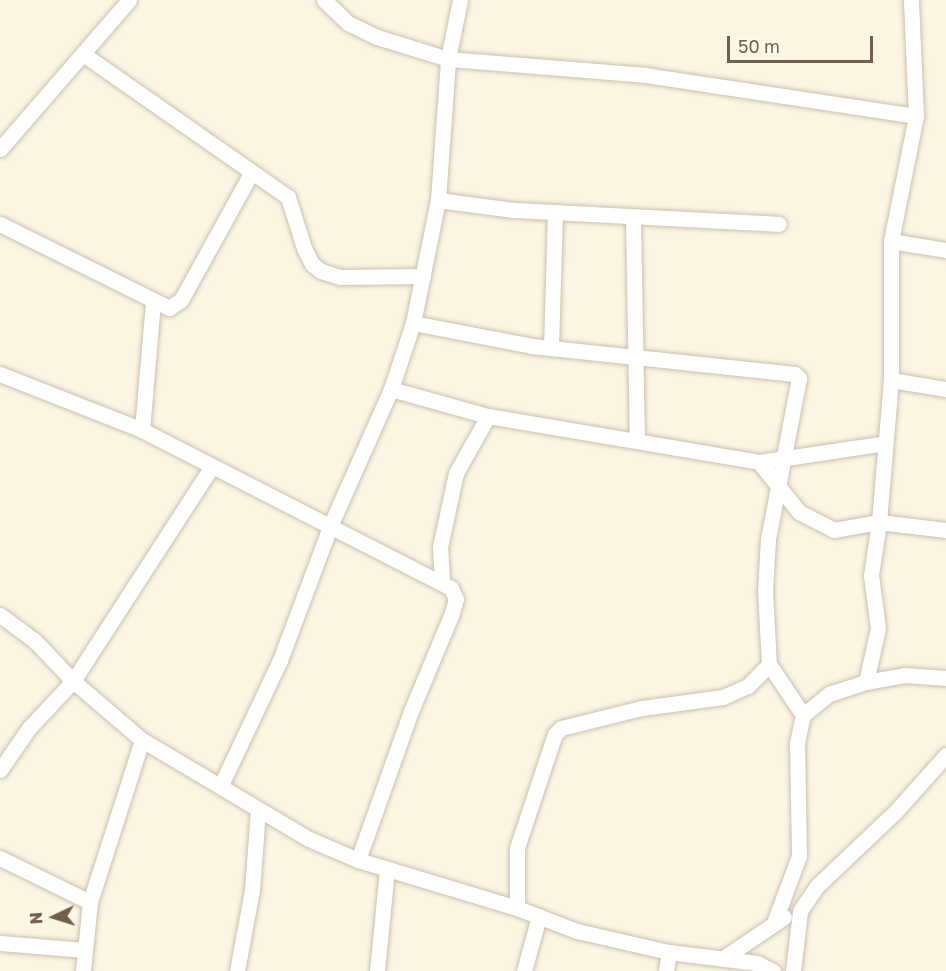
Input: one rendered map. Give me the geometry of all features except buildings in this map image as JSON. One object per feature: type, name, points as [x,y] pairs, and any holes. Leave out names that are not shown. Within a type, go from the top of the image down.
[{"type":"street","points":[[0,149],[129,0]]},
{"type":"street","points":[[324,0],[348,23],[448,59],[645,75],[915,116]]},
{"type":"street","points":[[221,785],[280,660],[332,524],[391,389],[414,323],[438,201],[448,59],[460,0]]},
{"type":"street","points":[[866,682],[878,628],[871,575],[879,522],[891,380],[891,241],[915,116],[911,0]]},
{"type":"street","points":[[83,54],[288,198],[304,248],[312,264],[321,271],[340,277],[423,276]]},
{"type":"street","points":[[0,224],[153,302],[169,308],[176,307],[251,173]]},
{"type":"street","points":[[438,201],[555,212],[779,224]]},
{"type":"street","points":[[551,348],[555,212]]},
{"type":"street","points":[[633,217],[637,440]]},
{"type":"street","points":[[891,241],[946,250]]},
{"type":"street","points":[[142,430],[153,302]]},
{"type":"street","points":[[414,323],[551,348],[634,355],[795,374],[799,378],[768,539],[765,591],[769,664],[778,681],[803,715]]},
{"type":"street","points":[[0,374],[142,430],[332,524],[451,588],[456,598],[357,860]]},
{"type":"street","points":[[891,380],[946,389]]},
{"type":"street","points":[[391,389],[488,416],[759,462],[886,443]]},
{"type":"street","points":[[442,582],[440,547],[456,473],[488,416]]},
{"type":"street","points":[[759,462],[799,512],[826,527],[859,528],[879,522],[946,530]]},
{"type":"street","points":[[0,770],[29,728],[73,681],[212,466]]},
{"type":"street","points":[[0,615],[35,640],[73,681],[142,740],[221,785],[258,811],[357,860],[517,908],[577,931],[669,952],[725,957],[757,963],[773,971]]},
{"type":"street","points":[[748,686],[769,664]]},
{"type":"street","points":[[775,920],[799,856],[797,743],[803,715],[829,694],[866,682],[904,675],[946,678]]},
{"type":"street","points":[[517,908],[517,848],[551,744],[561,728],[642,708],[723,697],[748,686],[778,681]]},
{"type":"street","points":[[83,971],[90,902],[142,740]]},
{"type":"street","points":[[793,971],[800,911],[817,886],[896,811],[946,755]]},
{"type":"street","points":[[237,971],[252,890],[258,811]]},
{"type":"street","points":[[0,858],[90,902]]},
{"type":"street","points":[[377,971],[387,870]]},
{"type":"street","points":[[725,957],[775,920],[800,911]]},
{"type":"street","points":[[524,971],[539,916]]},
{"type":"street","points":[[0,943],[86,950]]},
{"type":"street","points":[[666,971],[669,952]]}]
